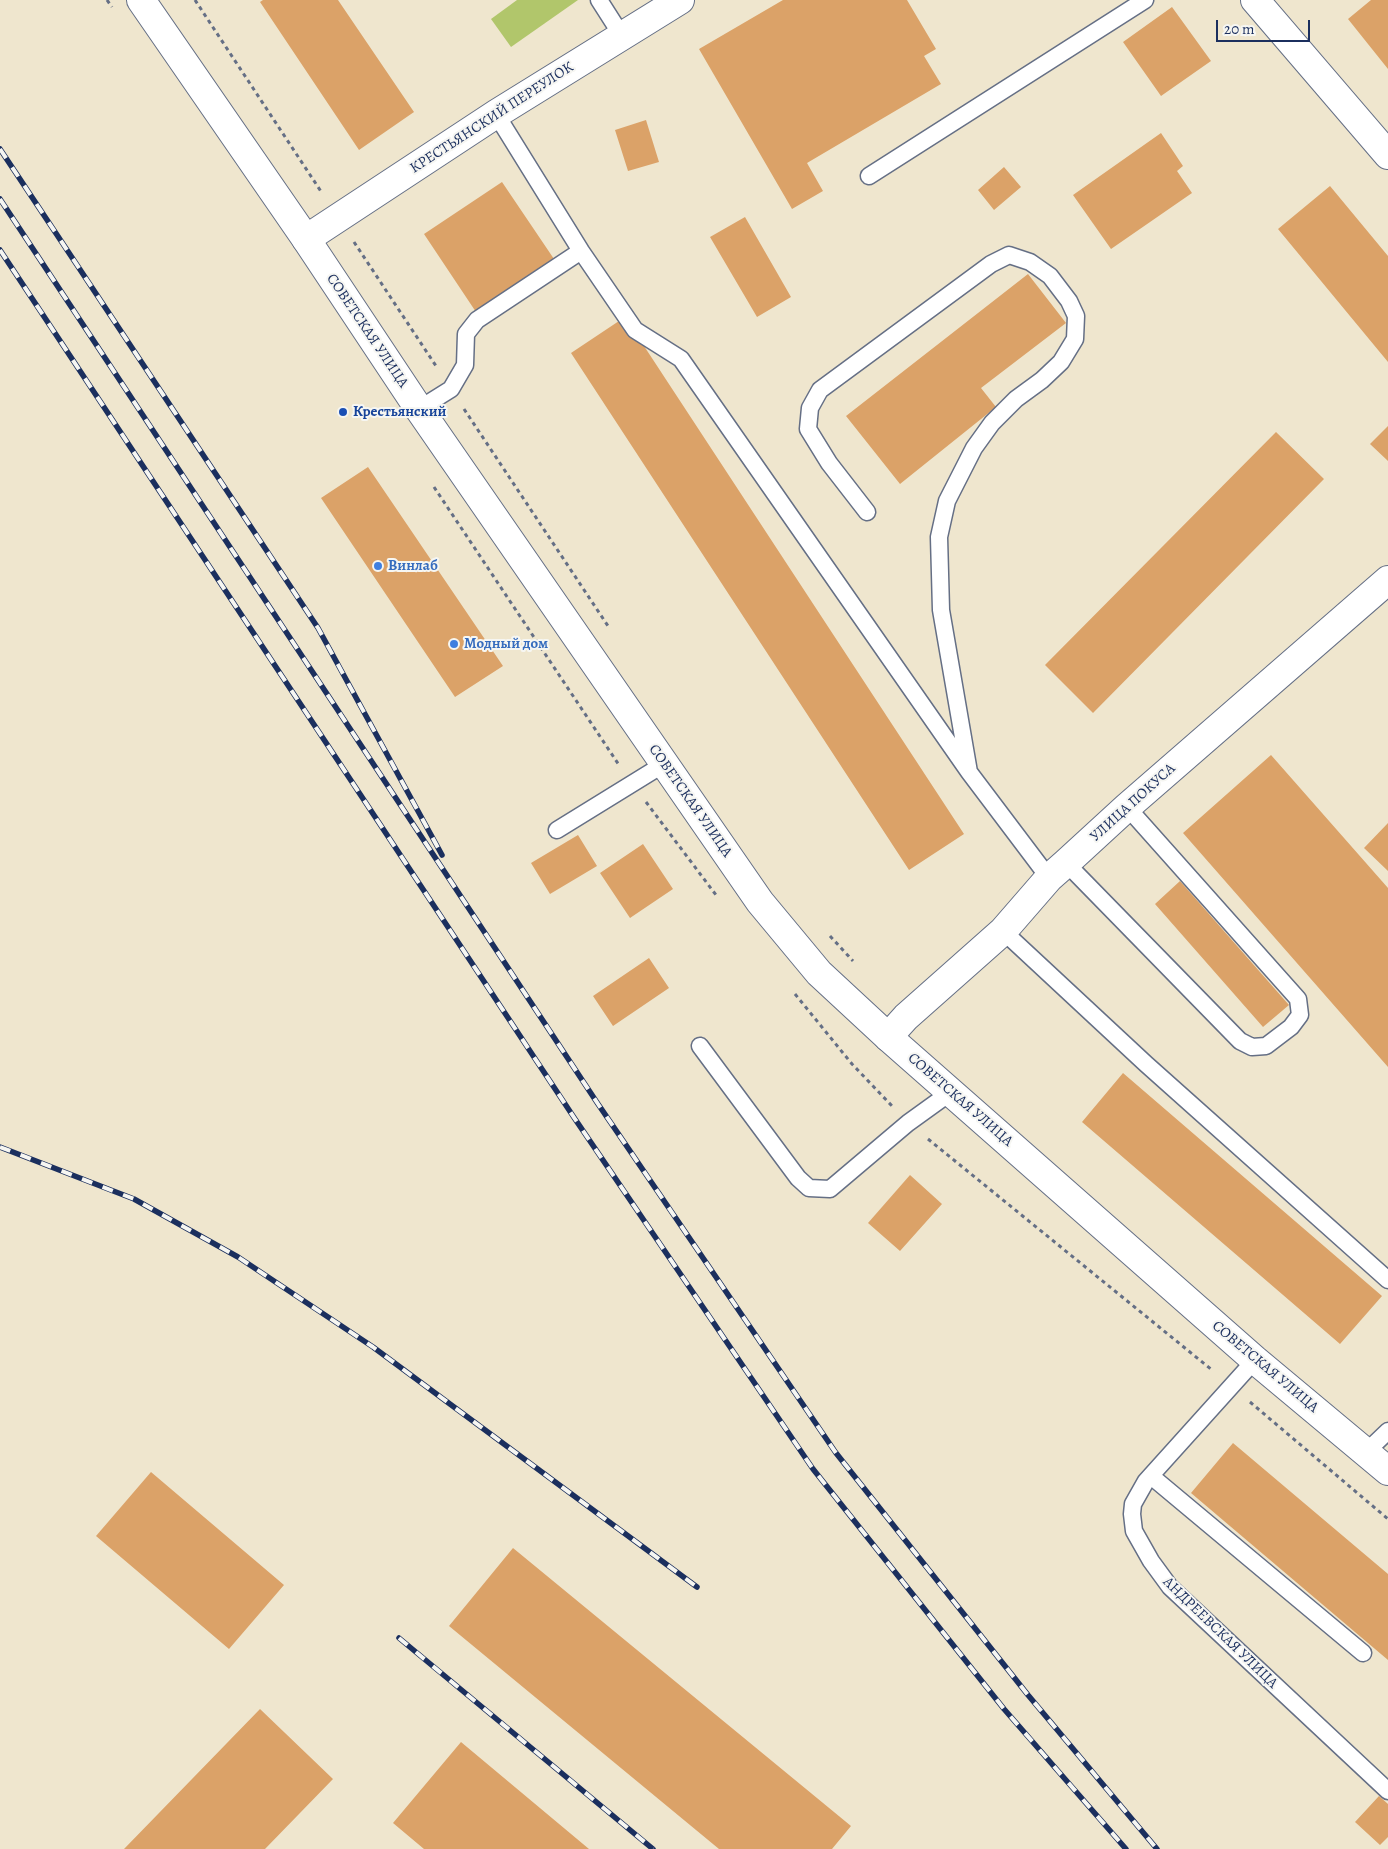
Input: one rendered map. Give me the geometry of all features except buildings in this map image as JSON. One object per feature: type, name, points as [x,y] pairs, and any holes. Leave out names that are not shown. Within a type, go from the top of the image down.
[{"type":"main road","name":"СОВЕТСКАЯ УЛИЦА","points":[[141,0],[306,239],[419,409],[760,902],[819,973],[888,1037],[1255,1360],[1388,1471]]},
{"type":"main road","name":"КРЕСТЬЯНСКИЙ ПЕРЕУЛОК","points":[[306,239],[496,114],[680,0]]},
{"type":"main road","points":[[1265,3],[1388,155]]},
{"type":"main road","name":"УЛИЦА ПОКУСА","points":[[888,1037],[906,1018],[1003,931],[1058,870],[1127,807],[1388,580]]},
{"type":"lane","points":[[600,0],[622,36]]},
{"type":"lane","points":[[869,176],[1145,0]]},
{"type":"lane","points":[[496,114],[581,251],[635,330],[681,359],[969,772],[1058,870],[1240,1041],[1252,1047],[1266,1046],[1291,1027],[1300,1015],[1298,999],[1127,807]]},
{"type":"lane","points":[[419,409],[451,389],[466,365],[466,334],[477,320],[581,251]]},
{"type":"lane","points":[[867,512],[829,464],[808,428],[810,408],[820,390],[991,264],[1009,255],[1030,262],[1050,276],[1069,302],[1076,316],[1075,339],[1060,362],[992,423],[974,448],[947,501],[939,537],[941,610],[969,772]]},
{"type":"lane","points":[[557,830],[664,764]]},
{"type":"lane","points":[[1003,931],[1146,1064],[1388,1280]]},
{"type":"lane","points":[[700,1046],[798,1178],[809,1188],[830,1189],[908,1123],[951,1092]]},
{"type":"lane","name":"АНДРЕЕВСКАЯ УЛИЦА","points":[[1255,1360],[1146,1481],[1133,1504],[1134,1531],[1151,1561],[1170,1587],[1388,1791]]},
{"type":"lane","points":[[1366,1452],[1388,1431]]},
{"type":"lane","points":[[1151,1476],[1363,1653]]},
{"type":"path","points":[[195,0],[611,629]]},
{"type":"path","points":[[828,934],[854,962]]},
{"type":"green space","points":[[517,0],[578,0],[511,47],[491,19]]},
{"type":"railway","points":[[0,149],[318,628],[442,855]]},
{"type":"railway","points":[[0,199],[598,1104],[836,1453],[1028,1695],[1157,1849]]},
{"type":"railway","points":[[0,250],[575,1119],[813,1469],[1004,1709],[1126,1849]]},
{"type":"railway","points":[[0,1147],[134,1199],[238,1257],[373,1347],[697,1587]]},
{"type":"railway","points":[[399,1638],[653,1849]]},
{"type":"place","name":"Крестьянский","points":[[343,412]]},
{"type":"place","name":"Винлаб","points":[[378,566]]},
{"type":"place","name":"Модный дом","points":[[454,644]]}]
